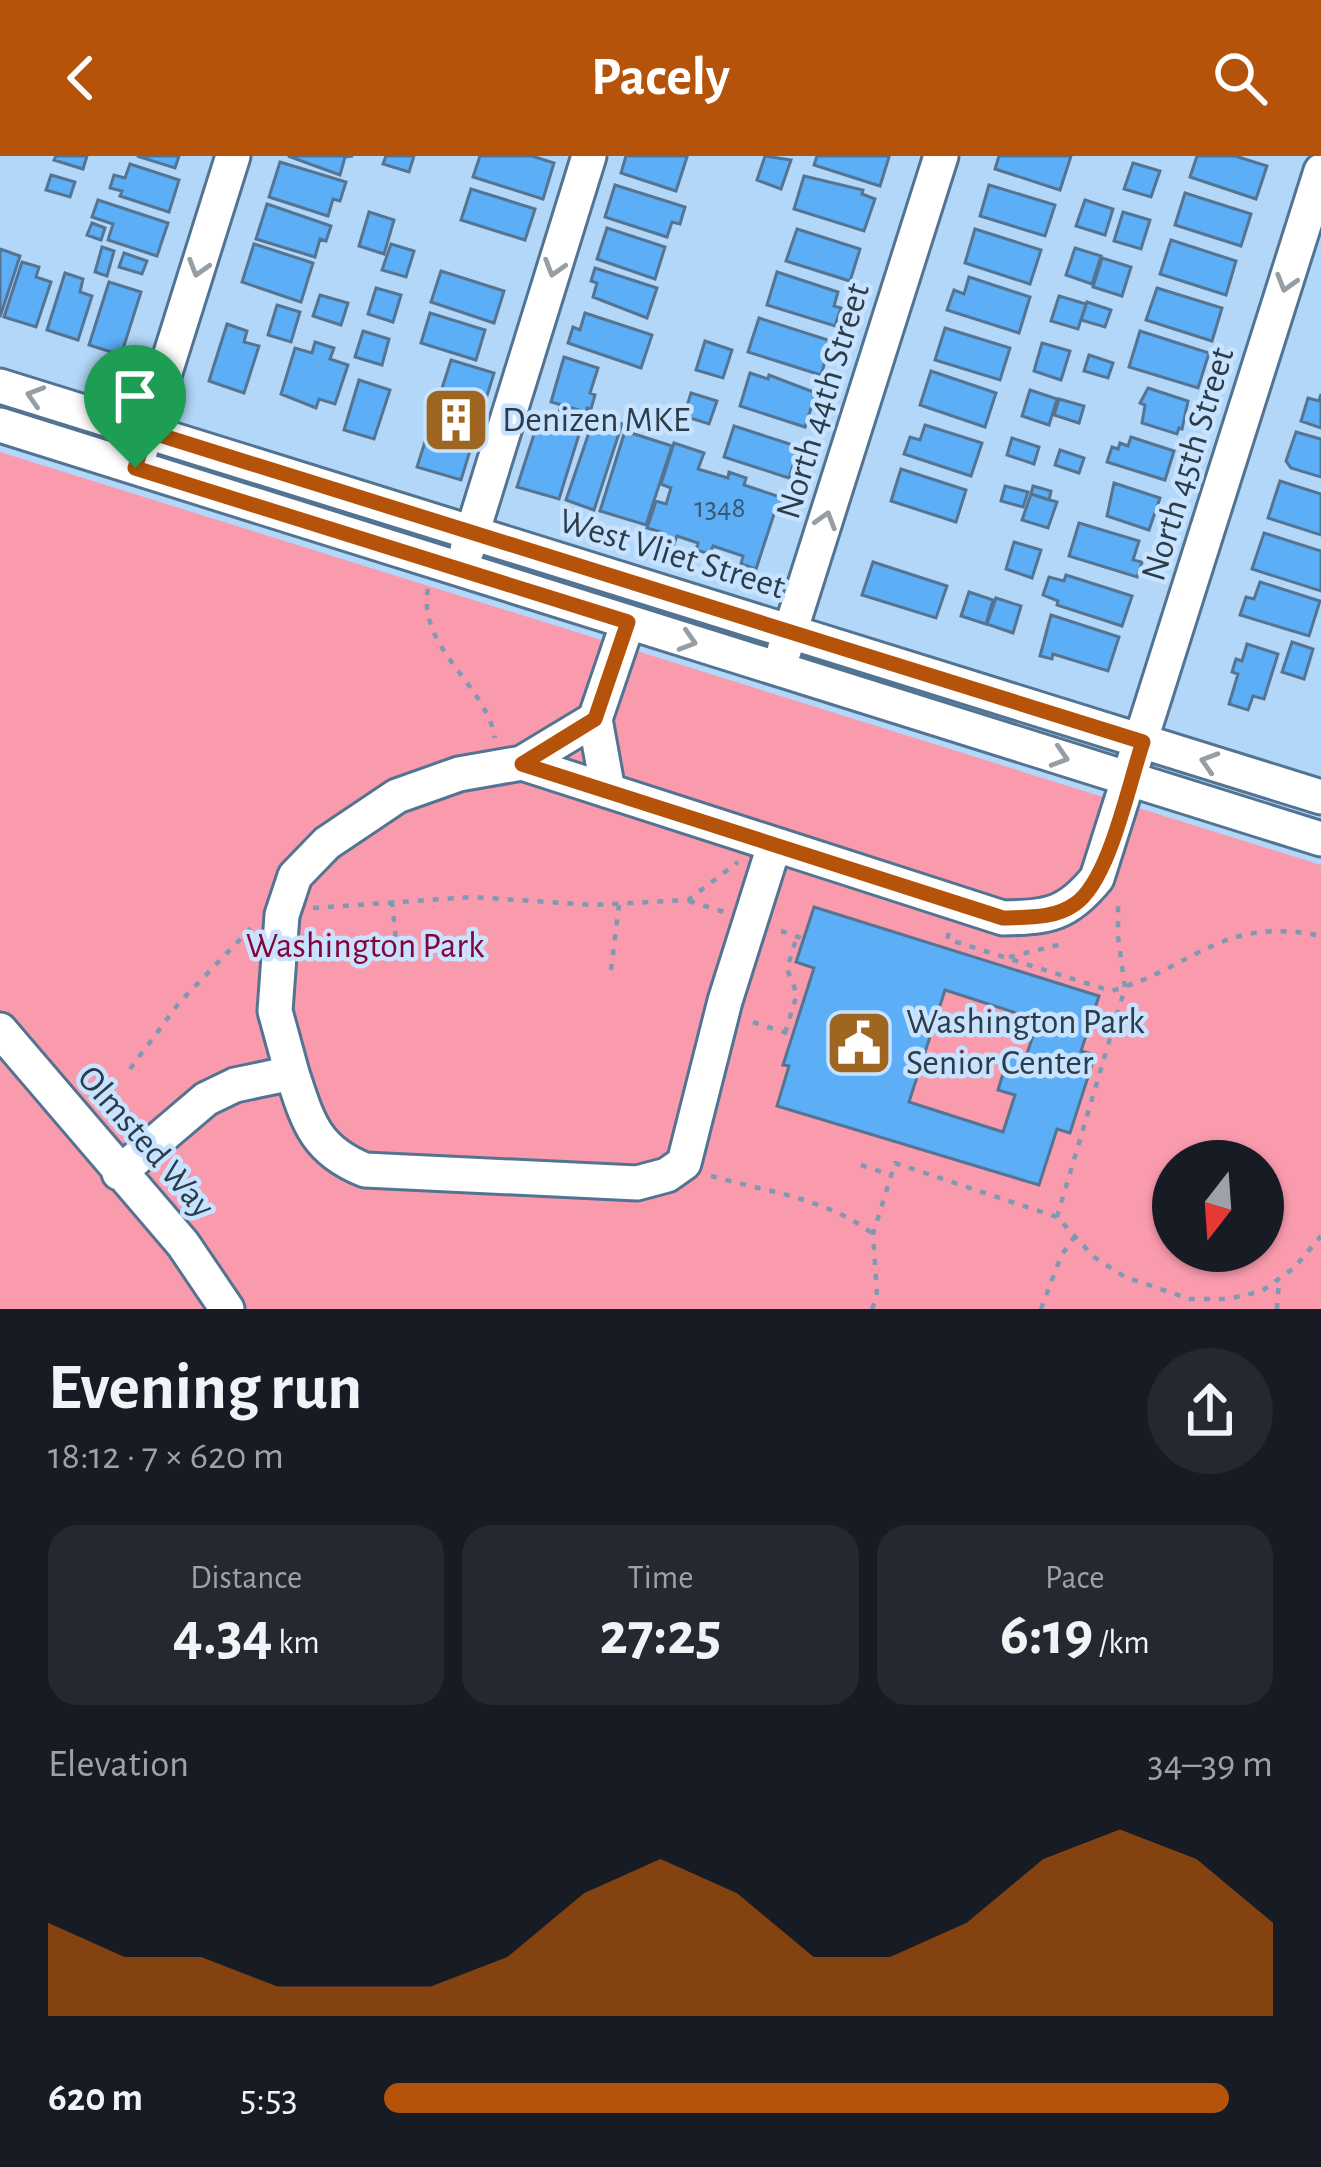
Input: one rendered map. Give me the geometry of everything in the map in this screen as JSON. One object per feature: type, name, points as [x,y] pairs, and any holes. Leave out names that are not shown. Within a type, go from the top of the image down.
[{"type":"street","points":[[135,468],[232,156]]},
{"type":"street","points":[[460,570],[589,156]]},
{"type":"street","name":"North 44th Street","points":[[778,669],[940,156]]},
{"type":"street","name":"North 45th Street","points":[[511,765],[608,791],[1003,918],[1046,917],[1077,903],[1097,878],[1143,742],[1321,171]]},
{"type":"street","name":"West Vliet Street","points":[[0,386],[1321,797]]},
{"type":"street","points":[[0,425],[1321,839]]},
{"type":"street","points":[[608,791],[595,719],[628,622]]},
{"type":"street","points":[[595,719],[511,765],[459,774],[397,796],[344,831],[295,876],[282,915],[275,1011],[303,1107],[337,1158],[365,1170],[637,1183],[667,1175],[684,1162],[725,1000],[774,846]]},
{"type":"street","name":"Olmsted Way","points":[[0,1030],[183,1244],[227,1309]]},
{"type":"street","points":[[119,1173],[206,1099],[235,1084],[292,1073]]},
{"type":"path","points":[[428,587],[424,607],[437,640],[492,718],[511,765]]},
{"type":"path","points":[[688,900],[738,862],[734,882]]},
{"type":"path","points":[[1058,1217],[1125,988],[1118,937],[1118,901],[1124,887]]},
{"type":"path","points":[[130,1069],[179,1003],[251,928],[282,915],[392,902],[502,897],[619,905],[688,900],[726,912],[730,897]]},
{"type":"path","points":[[392,902],[398,961]]},
{"type":"path","points":[[611,970],[619,905]]},
{"type":"path","points":[[748,1020],[788,1034],[797,994],[788,969],[800,937],[776,929]]},
{"type":"path","points":[[684,1162],[713,1177],[820,1204],[850,1216],[873,1234]]},
{"type":"path","points":[[872,1309],[877,1295],[873,1234],[895,1163],[1058,1217],[1094,1257],[1125,1277],[1190,1299],[1228,1299],[1262,1291],[1294,1268],[1321,1236]]},
{"type":"path","points":[[861,1165],[892,1175]]},
{"type":"path","points":[[1041,1309],[1061,1256],[1075,1236]]},
{"type":"path","points":[[1276,1309],[1279,1279]]},
{"type":"path","points":[[1228,1299],[1237,1309]]},
{"type":"green space","name":"Washington Park","points":[[0,452],[1321,865],[1321,1309],[0,1309]]},
{"type":"building","points":[[56,156],[87,156],[83,169],[54,160]]},
{"type":"building","points":[[137,156],[179,156],[175,168]]},
{"type":"building","points":[[288,156],[353,156],[345,157],[340,175]]},
{"type":"building","points":[[386,156],[414,156],[409,172],[383,164]]},
{"type":"building","points":[[480,156],[532,156],[554,163],[543,199],[473,177]]},
{"type":"building","points":[[626,156],[687,157],[676,191],[621,173]]},
{"type":"building","points":[[765,156],[791,160],[781,189],[757,180]]},
{"type":"building","points":[[817,156],[889,157],[880,186],[814,165]]},
{"type":"building","points":[[999,156],[1071,156],[1060,190],[995,169]]},
{"type":"building","points":[[1197,156],[1235,156],[1267,166],[1256,199],[1190,177]]},
{"type":"building","points":[[280,162],[346,182],[328,216],[269,197]]},
{"type":"building","points":[[1133,163],[1160,171],[1151,197],[1124,189]]},
{"type":"building","points":[[130,164],[179,180],[169,212],[120,196],[122,191],[110,188],[114,175],[125,178]]},
{"type":"building","points":[[51,175],[75,182],[70,197],[46,190]]},
{"type":"building","points":[[804,176],[863,190],[862,194],[875,199],[864,231],[794,209]]},
{"type":"building","points":[[615,185],[685,207],[680,224],[672,222],[667,237],[605,217]]},
{"type":"building","points":[[989,185],[1055,205],[1045,236],[980,216]]},
{"type":"building","points":[[471,189],[535,209],[525,240],[461,220]]},
{"type":"building","points":[[1185,193],[1251,214],[1241,246],[1175,225]]},
{"type":"building","points":[[98,200],[168,223],[157,256],[108,240],[113,224],[92,217]]},
{"type":"building","points":[[1085,200],[1113,209],[1105,235],[1076,226]]},
{"type":"building","points":[[267,204],[331,226],[326,241],[320,239],[315,257],[256,239]]},
{"type":"building","points":[[369,212],[394,220],[384,254],[359,246]]},
{"type":"building","points":[[1123,212],[1150,220],[1141,249],[1114,241]]},
{"type":"building","points":[[92,223],[105,228],[101,240],[87,235]]},
{"type":"building","points":[[607,228],[665,247],[655,279],[597,259]]},
{"type":"building","points":[[797,229],[860,249],[850,281],[786,261]]},
{"type":"building","points":[[975,229],[1041,250],[1030,284],[965,263]]},
{"type":"building","points":[[1171,240],[1236,261],[1226,295],[1160,274]]},
{"type":"building","points":[[254,244],[313,263],[301,302],[242,282]]},
{"type":"building","points":[[391,244],[414,251],[406,277],[382,270]]},
{"type":"building","points":[[102,247],[114,251],[107,276],[95,272]]},
{"type":"building","points":[[1075,248],[1101,256],[1092,284],[1066,275]]},
{"type":"building","points":[[0,249],[20,256],[0,317]]},
{"type":"building","points":[[124,253],[147,261],[142,274],[119,267]]},
{"type":"building","points":[[1102,258],[1131,267],[1122,296],[1093,287]]},
{"type":"building","points":[[22,262],[39,267],[36,277],[51,282],[36,327],[4,317]]},
{"type":"building","points":[[595,268],[657,288],[647,318],[593,297]]},
{"type":"building","points":[[441,271],[504,291],[494,323],[431,302]]},
{"type":"building","points":[[777,272],[838,292],[834,306],[841,308],[835,326],[767,305]]},
{"type":"building","points":[[65,273],[83,279],[80,292],[92,296],[78,340],[47,330]]},
{"type":"building","points":[[969,277],[1030,297],[1019,333],[947,310],[954,290],[964,294]]},
{"type":"building","points":[[109,282],[141,292],[121,355],[89,345]]},
{"type":"building","points":[[376,288],[401,295],[393,322],[368,314]]},
{"type":"building","points":[[1157,288],[1222,308],[1212,341],[1146,320]]},
{"type":"building","points":[[320,295],[348,303],[341,325],[313,316]]},
{"type":"building","points":[[1059,296],[1086,304],[1078,329],[1051,321]]},
{"type":"building","points":[[1087,302],[1111,310],[1105,327],[1081,320]]},
{"type":"building","points":[[277,305],[300,312],[291,342],[268,335]]},
{"type":"building","points":[[430,313],[485,330],[476,360],[421,343]]},
{"type":"building","points":[[585,313],[652,335],[641,368],[568,343],[573,327],[580,330]]},
{"type":"building","points":[[759,318],[831,341],[821,375],[748,352]]},
{"type":"building","points":[[227,324],[247,331],[244,342],[259,346],[244,393],[209,381]]},
{"type":"building","points":[[945,328],[1010,348],[1000,380],[935,360]]},
{"type":"building","points":[[363,331],[389,339],[382,365],[355,357]]},
{"type":"building","points":[[1140,331],[1209,353],[1198,388],[1129,367]]},
{"type":"building","points":[[705,341],[732,350],[723,378],[696,370]]},
{"type":"building","points":[[315,342],[334,348],[330,359],[348,365],[335,404],[319,399],[316,408],[281,394],[295,348],[312,353]]},
{"type":"building","points":[[1042,343],[1070,351],[1061,380],[1034,371]]},
{"type":"building","points":[[1089,355],[1113,363],[1108,378],[1084,371]]},
{"type":"building","points":[[564,357],[598,368],[590,393],[595,395],[586,412],[551,402]]},
{"type":"building","name":"Denizen MKE","points":[[451,360],[494,373],[461,480],[417,467]]},
{"type":"building","points":[[931,371],[996,393],[985,427],[920,405]]},
{"type":"building","points":[[750,373],[816,393],[805,427],[740,406]]},
{"type":"building","points":[[359,380],[390,390],[374,439],[344,430]]},
{"type":"building","points":[[1148,388],[1188,401],[1177,434],[1142,423],[1145,405],[1140,403]]},
{"type":"building","points":[[1030,390],[1057,399],[1049,425],[1022,416]]},
{"type":"building","points":[[691,393],[717,401],[709,424],[684,416]]},
{"type":"building","points":[[1321,394],[1321,428],[1301,421],[1308,398],[1319,401]]},
{"type":"building","points":[[1059,399],[1084,406],[1079,423],[1054,415]]},
{"type":"building","points":[[561,405],[586,412],[559,499],[517,487],[537,425],[554,430]]},
{"type":"building","points":[[595,415],[622,424],[594,510],[566,500]]},
{"type":"building","points":[[925,425],[982,443],[971,476],[904,454],[910,437],[920,440]]},
{"type":"building","points":[[734,426],[799,447],[789,478],[724,457]]},
{"type":"building","points":[[625,431],[672,446],[646,525],[600,511]]},
{"type":"building","points":[[1296,432],[1321,439],[1321,477],[1291,468],[1286,461]]},
{"type":"building","points":[[1131,437],[1174,451],[1165,480],[1107,462],[1112,447],[1128,446]]},
{"type":"building","points":[[1012,438],[1039,447],[1034,464],[1007,455]]},
{"type":"building","points":[[674,443],[704,453],[698,469],[728,478],[729,472],[746,478],[744,485],[789,500],[784,515],[775,511],[756,569],[741,564],[743,556],[713,546],[710,554],[696,550],[698,543],[677,536],[674,544],[658,539],[661,532],[647,528],[656,501],[666,504],[671,488],[661,484]]},
{"type":"building","points":[[1060,450],[1084,458],[1079,473],[1055,465]]},
{"type":"building","points":[[901,469],[966,490],[956,522],[891,501]]},
{"type":"building","points":[[1280,481],[1321,494],[1321,535],[1268,518]]},
{"type":"building","points":[[1114,483],[1160,498],[1149,530],[1107,516]]},
{"type":"building","points":[[1005,486],[1028,492],[1023,507],[1001,501]]},
{"type":"building","points":[[1033,486],[1051,491],[1049,500],[1031,494]]},
{"type":"building","points":[[1031,494],[1057,502],[1048,528],[1022,520]]},
{"type":"building","points":[[1079,523],[1139,541],[1133,560],[1142,562],[1137,577],[1069,556]]},
{"type":"building","points":[[1264,533],[1321,551],[1321,591],[1252,569]]},
{"type":"building","points":[[1014,542],[1041,550],[1032,578],[1006,569]]},
{"type":"building","points":[[873,562],[947,586],[936,618],[862,595]]},
{"type":"building","points":[[1066,575],[1132,596],[1122,626],[1057,605],[1058,601],[1043,595],[1049,577],[1064,581]]},
{"type":"building","points":[[1260,582],[1320,601],[1309,636],[1240,615],[1246,597],[1254,599]]},
{"type":"building","points":[[969,592],[993,600],[986,624],[961,616]]},
{"type":"building","points":[[996,598],[1021,606],[1013,633],[987,624]]},
{"type":"building","points":[[1051,615],[1119,637],[1108,671],[1053,654],[1052,659],[1040,656]]},
{"type":"building","points":[[1292,642],[1313,649],[1304,679],[1282,672]]},
{"type":"building","points":[[1247,644],[1278,654],[1264,699],[1253,696],[1248,710],[1229,704],[1238,674],[1232,672],[1236,659],[1242,661]]},
{"type":"building","name":"Washington Park Senior Center","points":[[814,907],[1099,996],[1081,1051],[1095,1055],[1070,1133],[1057,1129],[1039,1185],[777,1106],[789,1066],[783,1065],[814,968],[796,962]],"holes":[[[945,990],[1038,1020],[1026,1057],[1010,1051],[998,1090],[1015,1095],[1003,1132],[909,1102]]]},
{"type":"place","name":"Denizen MKE","points":[[456,420]]},
{"type":"place","name":"Washington Park Senior Center","points":[[859,1043]]},
{"type":"route","points":[[147,431],[1143,742],[1097,878],[1077,903],[1046,917],[1003,918],[522,764],[595,719],[628,622],[135,468],[147,431]]}]
